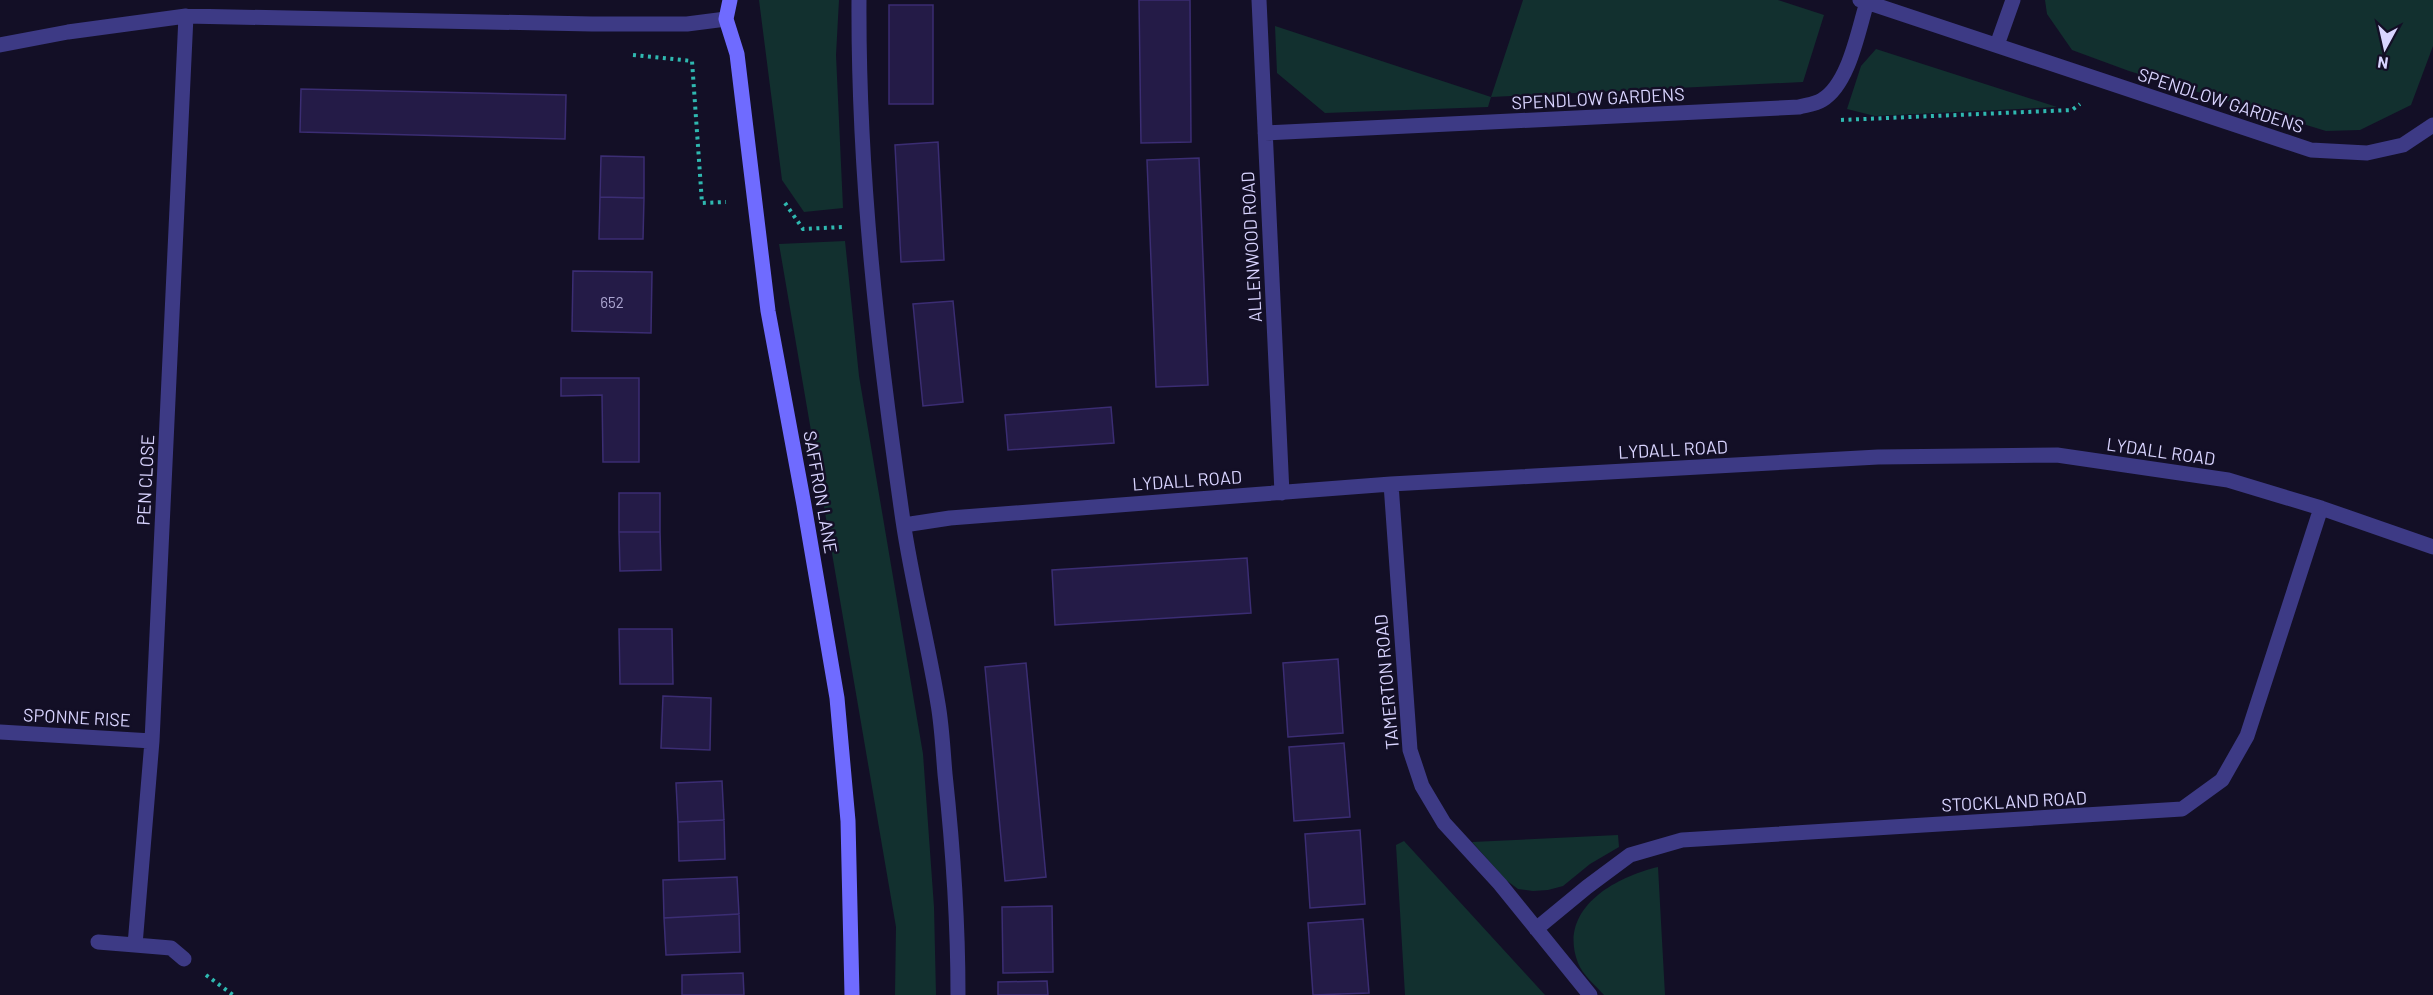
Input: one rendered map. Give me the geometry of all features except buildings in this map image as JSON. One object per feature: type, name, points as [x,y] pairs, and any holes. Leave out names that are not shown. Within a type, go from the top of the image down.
[{"type":"main road","name":"SAFFRON LANE","points":[[730,0],[726,19],[737,54],[768,311],[837,698],[848,821],[852,995]]},
{"type":"street","points":[[859,0],[858,58],[866,225],[886,402],[904,525],[938,706],[950,819],[958,931],[958,995]]},
{"type":"street","name":"ALLENWOOD ROAD","points":[[1259,0],[1282,493]]},
{"type":"street","points":[[1997,45],[2013,0]]},
{"type":"street","name":"SPENDLOW GARDENS","points":[[1265,133],[1799,107],[1822,100],[1836,87],[1846,70],[1863,1],[2311,150],[2367,153],[2403,145],[2433,125]]},
{"type":"street","points":[[0,45],[68,32],[186,16],[592,24],[687,24],[726,19]]},
{"type":"street","name":"PEN CLOSE","points":[[135,945],[152,741],[186,16]]},
{"type":"street","name":"LYDALL ROAD","points":[[904,525],[950,518],[1391,484],[1878,457],[2056,455],[2228,480],[2321,508],[2433,547]]},
{"type":"street","name":"TAMERTON ROAD","points":[[1391,484],[1410,750],[1422,786],[1444,823],[1500,884],[1590,995]]},
{"type":"street","name":"STOCKLAND ROAD","points":[[1536,929],[1587,886],[1630,855],[1682,840],[2182,808],[2223,780],[2247,736],[2321,508]]},
{"type":"street","name":"SPONNE RISE","points":[[0,732],[152,741]]},
{"type":"street","points":[[98,942],[171,948],[184,959]]},
{"type":"path","points":[[626,54],[692,61],[702,203],[780,197],[803,229],[866,225]]},
{"type":"path","points":[[1799,107],[1821,121],[2072,110],[2106,83]]},
{"type":"path","points":[[184,959],[233,995]]},
{"type":"green space","points":[[759,0],[839,0],[836,55],[843,208],[804,212],[782,180]]},
{"type":"green space","points":[[1523,0],[1778,0],[1824,15],[1803,82],[1491,97]]},
{"type":"green space","points":[[2045,0],[2433,0],[2433,46],[2411,105],[2360,130],[2326,131],[2129,71],[2072,50],[2047,14]]},
{"type":"green space","points":[[1275,26],[1491,97],[1488,107],[1325,113],[1277,73]]},
{"type":"green space","points":[[1876,49],[2057,107],[1875,116],[1847,109],[1861,66]]},
{"type":"green space","points":[[845,241],[859,376],[923,754],[934,907],[936,995],[895,995],[896,927],[779,244]]},
{"type":"green space","points":[[1618,835],[1619,847],[1590,864],[1563,886],[1533,891],[1518,889],[1506,880],[1472,842]]},
{"type":"green space","points":[[1404,841],[1545,995],[1405,995],[1396,845]]},
{"type":"green space","points":[[1658,867],[1665,995],[1604,995],[1578,963],[1574,944],[1576,927],[1583,912],[1594,898],[1624,879]]}]
